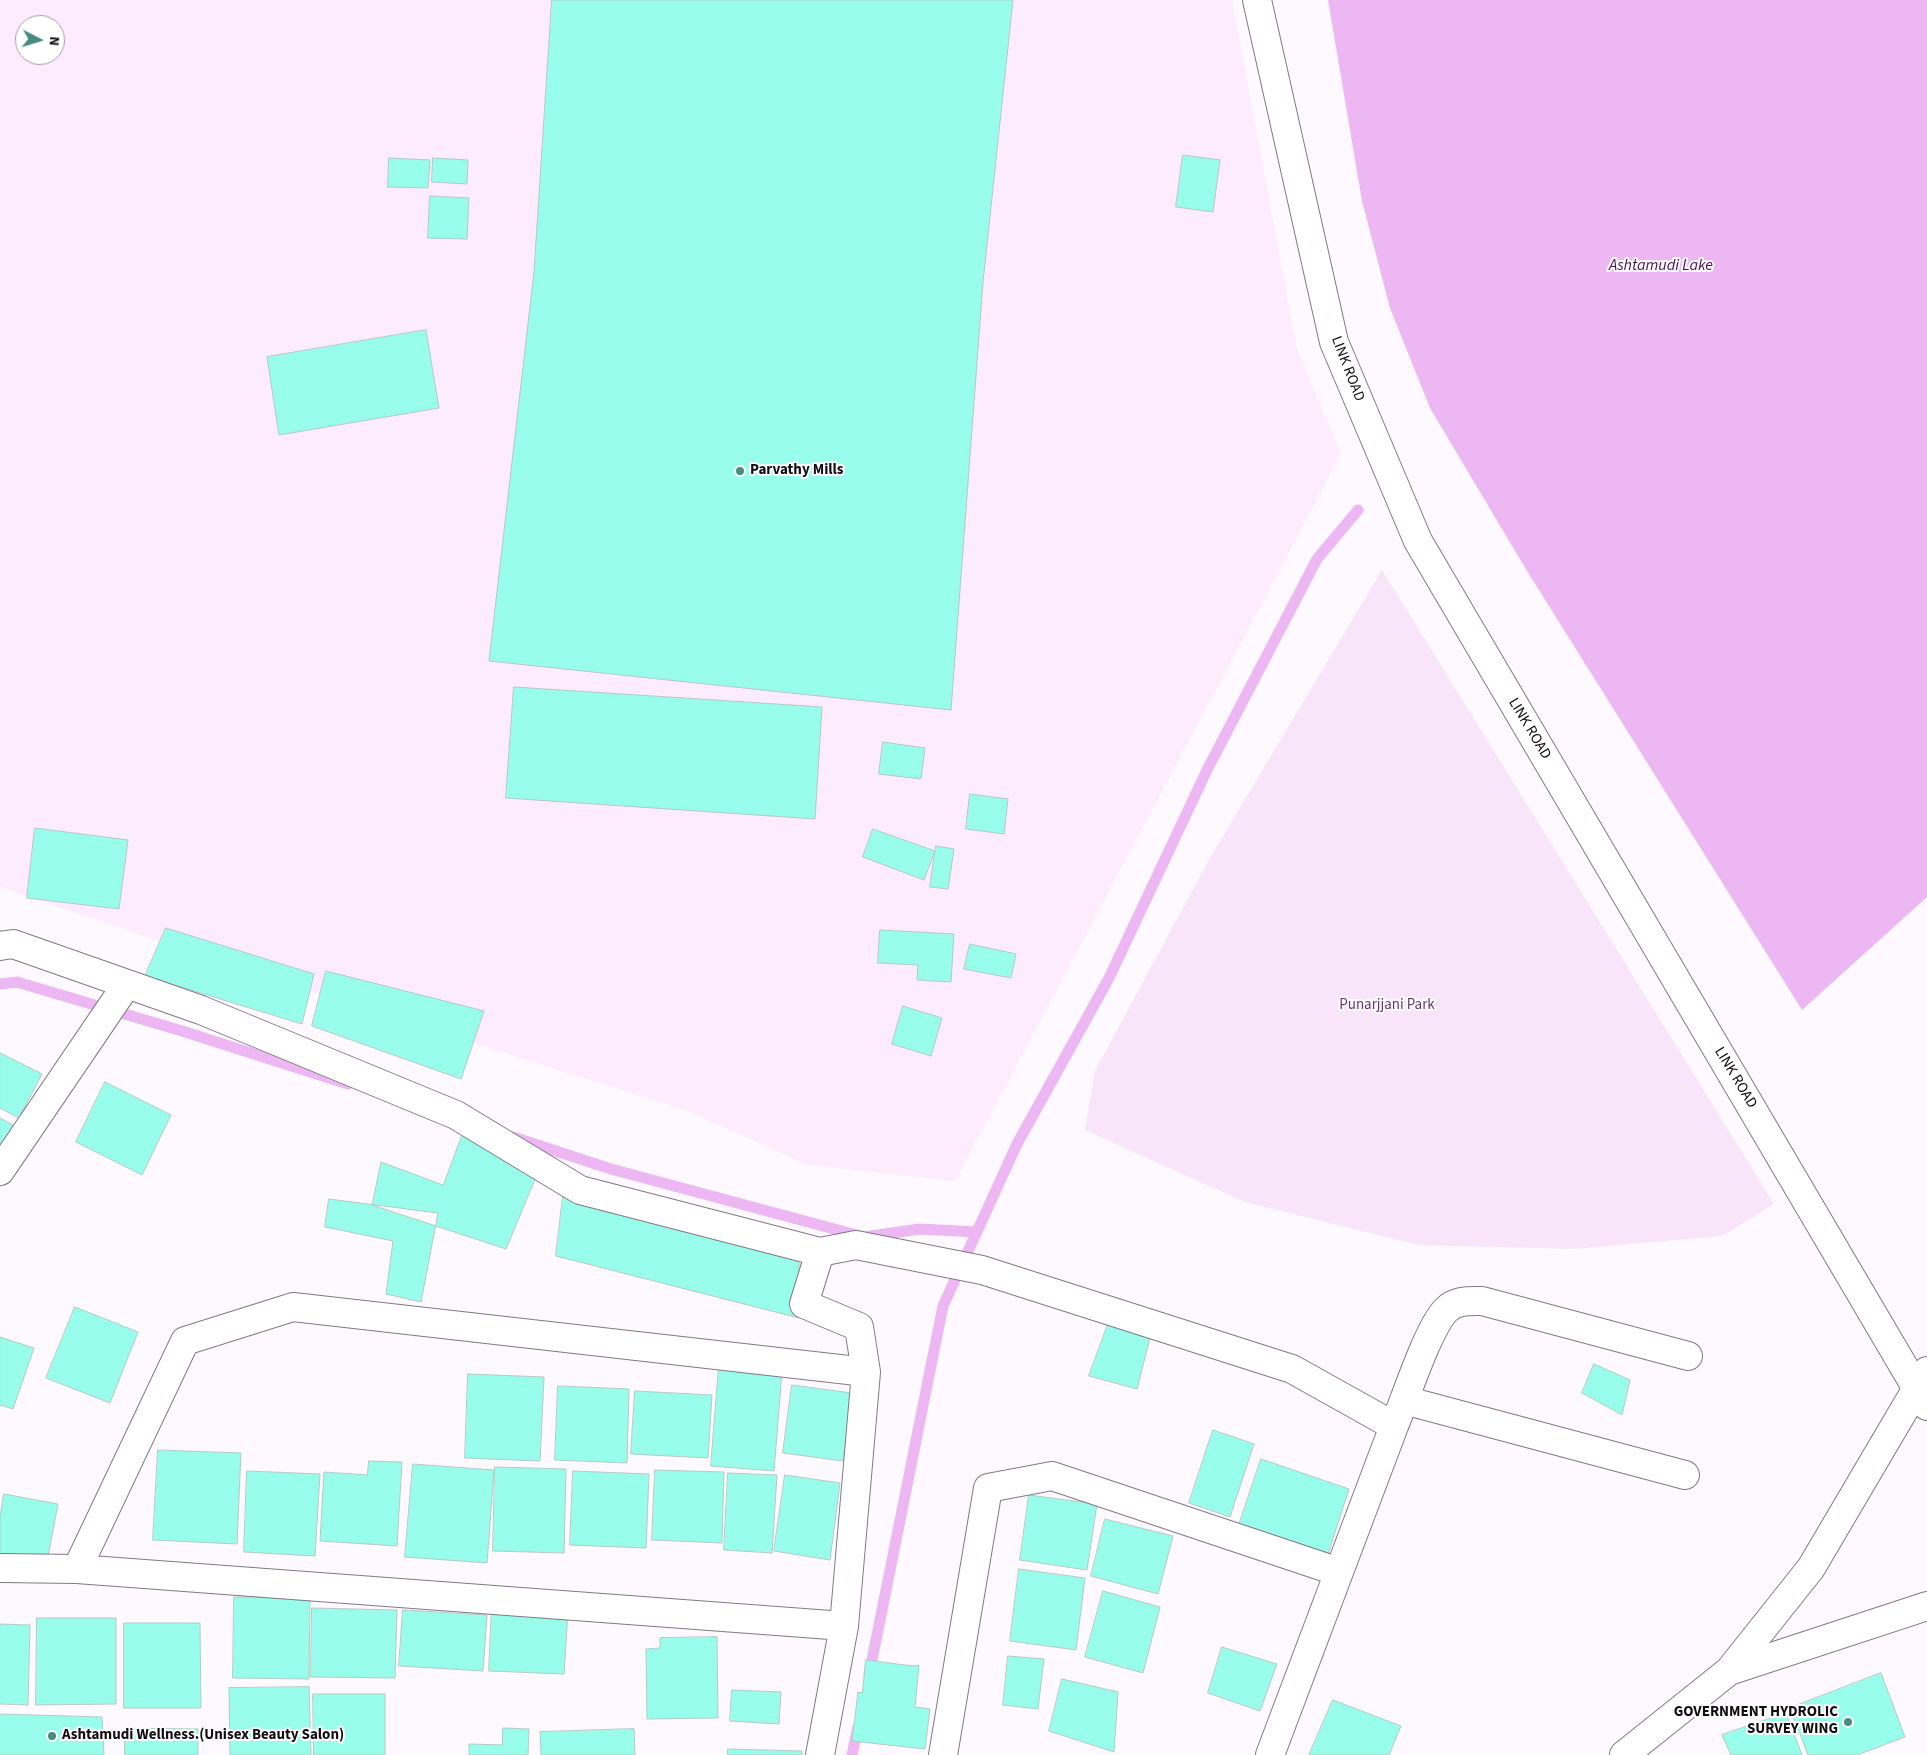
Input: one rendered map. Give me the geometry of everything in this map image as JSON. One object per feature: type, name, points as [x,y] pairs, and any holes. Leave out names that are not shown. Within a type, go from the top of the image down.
[{"type":"street","name":"LINK ROAD","points":[[1257,0],[1334,342],[1418,541],[1924,1388]]},
{"type":"street","points":[[0,946],[13,944],[202,1010],[456,1115],[580,1190],[820,1252],[856,1245],[982,1270],[1292,1369],[1394,1426]]},
{"type":"street","points":[[0,1171],[128,984]]},
{"type":"street","points":[[820,1252],[804,1304],[859,1327],[866,1372],[844,1626],[820,1755]]},
{"type":"street","points":[[1270,1755],[1404,1400],[1433,1330],[1446,1310],[1460,1302],[1482,1301],[1688,1356]]},
{"type":"street","points":[[77,1569],[186,1340],[293,1307],[866,1372]]},
{"type":"street","points":[[1624,1755],[1729,1671],[1812,1568],[1924,1388]]},
{"type":"street","points":[[1404,1400],[1685,1475]]},
{"type":"street","points":[[943,1755],[988,1488],[1052,1476],[1339,1572]]},
{"type":"street","points":[[0,1568],[77,1569],[844,1626]]},
{"type":"street","points":[[1729,1671],[1927,1606]]},
{"type":"shaded area","name":"Parvathy Mills","points":[[0,0],[1232,0],[1297,350],[1341,454],[955,1181],[808,1165],[691,1112],[262,976],[0,887]]},
{"type":"green space","name":"Punarjjani Park","points":[[1382,570],[1774,1204],[1722,1236],[1574,1249],[1419,1245],[1245,1202],[1085,1130],[1095,1071],[1210,858]]},
{"type":"water","name":"Ashtamudi Lake","points":[[1328,0],[1927,0],[1927,897],[1802,1010],[1527,571],[1430,408],[1390,308],[1362,201]]},
{"type":"building","name":"Parvathy Mills","points":[[552,0],[1013,0],[983,282],[951,710],[489,661],[534,272]]},
{"type":"building","points":[[1183,155],[1220,160],[1213,212],[1176,207]]},
{"type":"building","points":[[389,158],[430,160],[428,188],[388,187]]},
{"type":"building","points":[[433,158],[468,160],[467,184],[432,182]]},
{"type":"building","points":[[430,196],[469,198],[467,239],[428,238]]},
{"type":"building","points":[[426,330],[439,408],[279,435],[267,357]]},
{"type":"building","points":[[514,687],[822,707],[815,819],[506,798]]},
{"type":"building","points":[[883,742],[925,748],[921,779],[879,774]]},
{"type":"building","points":[[970,794],[1008,799],[1004,834],[966,829]]},
{"type":"building","points":[[35,828],[128,840],[119,909],[27,898]]},
{"type":"building","points":[[873,829],[935,851],[924,880],[863,857]]},
{"type":"building","points":[[936,846],[954,849],[948,889],[930,887]]},
{"type":"building","points":[[166,928],[314,974],[302,1024],[145,976]]},
{"type":"building","points":[[880,930],[954,934],[951,982],[917,980],[918,965],[878,963]]},
{"type":"building","points":[[970,944],[1016,954],[1011,978],[964,969]]},
{"type":"building","points":[[326,971],[484,1011],[461,1079],[312,1026]]},
{"type":"building","points":[[903,1006],[942,1018],[931,1056],[892,1044]]},
{"type":"building","points":[[0,1053],[42,1074],[19,1118],[0,1108]]},
{"type":"building","points":[[105,1082],[171,1115],[142,1175],[76,1142]]},
{"type":"building","points":[[0,1118],[13,1125],[0,1150]]},
{"type":"building","points":[[463,1133],[543,1160],[506,1249],[372,1205],[381,1162],[443,1185]]},
{"type":"building","points":[[563,1196],[799,1260],[799,1318],[556,1256]]},
{"type":"building","points":[[329,1199],[438,1213],[421,1302],[386,1294],[393,1241],[325,1227]]},
{"type":"building","points":[[75,1307],[138,1332],[110,1403],[46,1378]]},
{"type":"building","points":[[1108,1324],[1151,1334],[1137,1389],[1089,1376]]},
{"type":"building","points":[[0,1337],[34,1348],[13,1409],[0,1405]]},
{"type":"building","points":[[1594,1364],[1630,1380],[1622,1415],[1582,1393]]},
{"type":"building","points":[[719,1366],[782,1371],[774,1471],[711,1466]]},
{"type":"building","points":[[468,1374],[544,1377],[540,1461],[465,1458]]},
{"type":"building","points":[[792,1385],[852,1393],[843,1461],[783,1453]]},
{"type":"building","points":[[558,1386],[629,1389],[627,1463],[555,1460]]},
{"type":"building","points":[[635,1391],[712,1395],[708,1458],[631,1454]]},
{"type":"building","points":[[1213,1430],[1254,1444],[1230,1517],[1189,1503]]},
{"type":"building","points":[[158,1450],[241,1453],[237,1544],[153,1540]]},
{"type":"building","points":[[1261,1459],[1349,1489],[1326,1560],[1237,1531]]},
{"type":"building","points":[[369,1461],[402,1462],[397,1546],[320,1541],[324,1472],[367,1475]]},
{"type":"building","points":[[413,1464],[494,1470],[487,1563],[405,1557]]},
{"type":"building","points":[[495,1467],[566,1469],[564,1553],[493,1551]]},
{"type":"building","points":[[655,1470],[724,1472],[722,1543],[652,1540]]},
{"type":"building","points":[[247,1471],[320,1474],[315,1556],[244,1552]]},
{"type":"building","points":[[573,1471],[649,1474],[646,1548],[570,1545]]},
{"type":"building","points":[[728,1473],[777,1475],[772,1553],[724,1550]]},
{"type":"building","points":[[785,1475],[840,1483],[830,1560],[774,1551]]},
{"type":"building","points":[[4,1494],[58,1504],[46,1567],[0,1558],[0,1517]]},
{"type":"building","points":[[1029,1495],[1097,1504],[1087,1570],[1020,1560]]},
{"type":"building","points":[[1105,1519],[1173,1536],[1158,1594],[1091,1576]]},
{"type":"building","points":[[1019,1569],[1085,1578],[1076,1650],[1010,1641]]},
{"type":"building","points":[[1103,1591],[1160,1607],[1143,1673],[1085,1657]]},
{"type":"building","points":[[234,1597],[310,1598],[309,1679],[233,1678]]},
{"type":"building","points":[[492,1607],[568,1611],[564,1674],[489,1671]]},
{"type":"building","points":[[312,1608],[397,1610],[395,1678],[311,1677]]},
{"type":"building","points":[[403,1610],[487,1615],[483,1671],[399,1666]]},
{"type":"building","points":[[37,1618],[116,1618],[116,1704],[36,1705]]},
{"type":"building","points":[[124,1623],[200,1623],[201,1708],[124,1708]]},
{"type":"building","points":[[0,1624],[30,1625],[28,1705],[0,1704]]},
{"type":"building","points":[[717,1637],[718,1718],[647,1719],[646,1649],[660,1648],[660,1638]]},
{"type":"building","points":[[1222,1647],[1277,1664],[1260,1711],[1208,1693]]},
{"type":"building","points":[[1008,1656],[1044,1659],[1038,1709],[1003,1705]]},
{"type":"building","points":[[866,1660],[913,1666],[919,1665],[915,1707],[930,1709],[925,1749],[852,1741],[858,1692],[862,1693]]},
{"type":"building","name":"GOVERNMENT HYDROLIC SURVEY WING","points":[[1881,1673],[1905,1737],[1857,1755],[1808,1755],[1790,1708]]},
{"type":"building","points":[[1062,1679],[1118,1692],[1114,1752],[1049,1731]]},
{"type":"building","points":[[309,1687],[311,1755],[230,1755],[229,1688]]},
{"type":"building","points":[[732,1690],[781,1692],[779,1724],[730,1721]]},
{"type":"building","points":[[313,1694],[385,1694],[385,1755],[314,1755]]},
{"type":"building","points":[[1333,1700],[1401,1726],[1389,1755],[1309,1755]]},
{"type":"building","points":[[1786,1713],[1802,1755],[1731,1755],[1722,1735]]},
{"type":"building","name":"Ashtamudi Wellness.(Unisex Beauty Salon)","points":[[0,1714],[102,1717],[104,1755],[0,1755]]},
{"type":"building","points":[[125,1728],[198,1729],[198,1755],[125,1755]]},
{"type":"building","points":[[503,1728],[529,1729],[528,1755],[469,1755],[469,1744],[502,1745]]},
{"type":"building","points":[[634,1729],[635,1755],[541,1755],[540,1732]]},
{"type":"building","points":[[728,1749],[802,1751],[802,1755],[728,1755]]},
{"type":"waterway","points":[[869,1675],[943,1306],[1017,1144],[1109,978],[1207,770],[1317,559],[1358,510]]},
{"type":"waterway","points":[[0,984],[17,982],[182,1031],[348,1084]]},
{"type":"waterway","points":[[513,1137],[611,1169],[864,1237],[920,1229],[976,1232]]},
{"type":"waterway","points":[[852,1755],[858,1727]]},
{"type":"place","name":"Parvathy Mills","points":[[740,471]]},
{"type":"place","name":"GOVERNMENT HYDROLIC SURVEY WING","points":[[1848,1722]]},
{"type":"place","name":"Ashtamudi Wellness.(Unisex Beauty Salon)","points":[[52,1736]]}]
